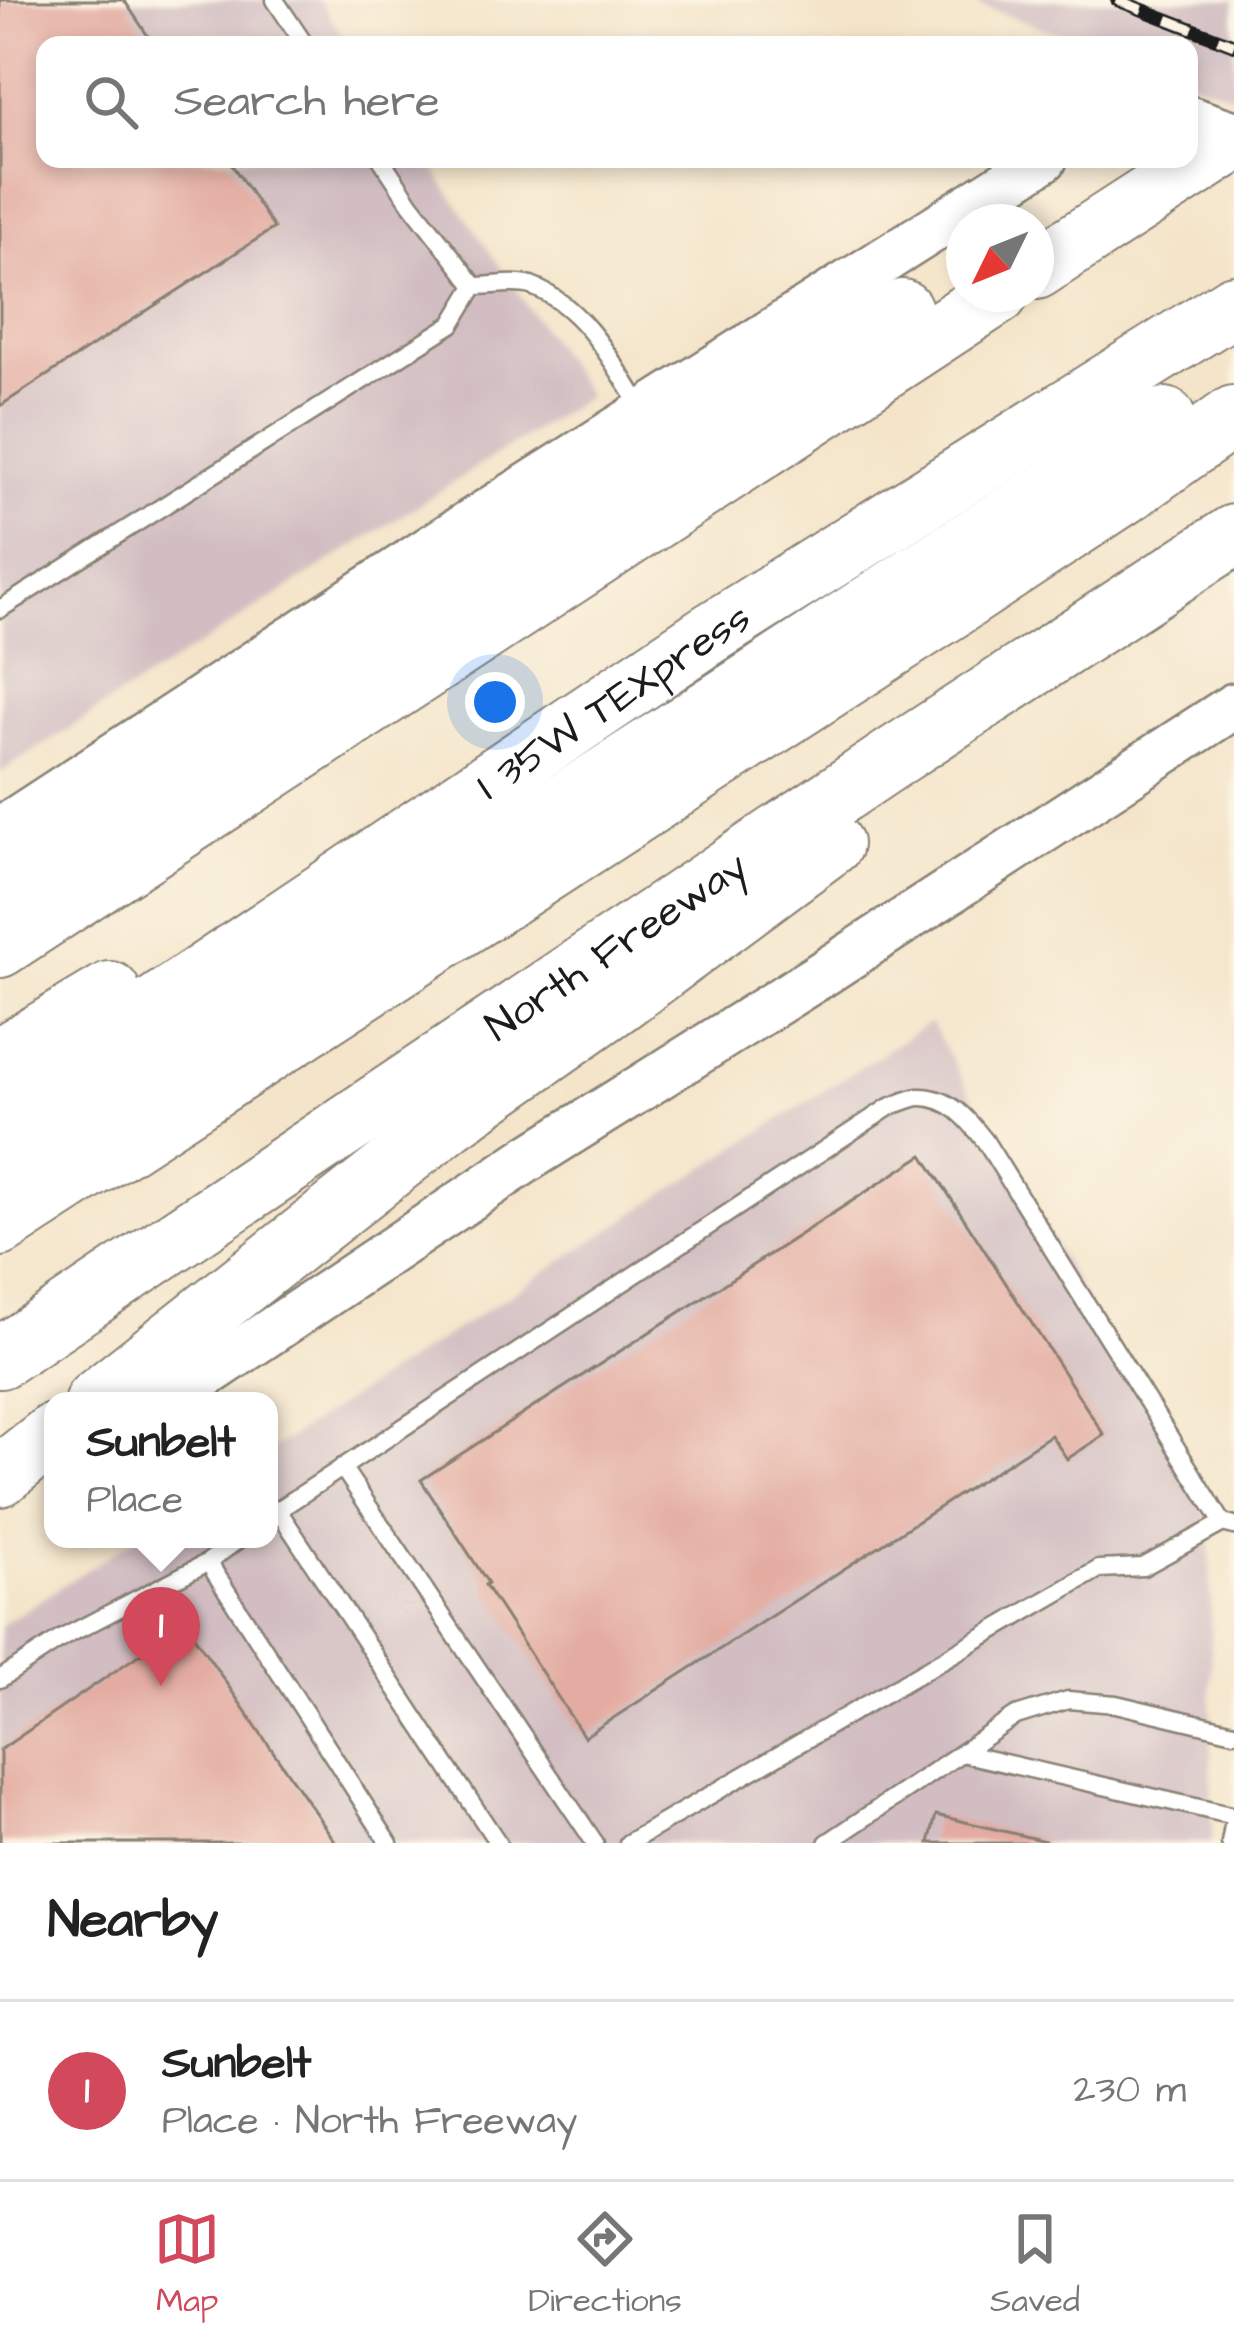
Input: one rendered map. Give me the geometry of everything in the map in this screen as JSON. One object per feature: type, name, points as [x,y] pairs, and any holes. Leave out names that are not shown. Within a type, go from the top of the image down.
[{"type":"highway","points":[[1198,144],[1234,136]]},
{"type":"highway","points":[[1198,156],[1234,136]]},
{"type":"highway","points":[[1054,253],[1147,168]]},
{"type":"highway","points":[[1054,224],[1109,204],[1175,168]]},
{"type":"highway","points":[[0,880],[520,537],[946,285]]},
{"type":"highway","name":"I 35W TEXpress","points":[[0,1111],[708,635],[1234,305]]},
{"type":"highway","points":[[0,947],[970,312]]},
{"type":"highway","name":"I 35W TEXpress","points":[[0,1169],[1234,375]]},
{"type":"highway","points":[[0,1226],[968,597],[1234,416]]},
{"type":"highway","name":"North Freeway","points":[[0,1358],[898,754],[1234,535]]},
{"type":"highway","points":[[0,1058],[708,635]]},
{"type":"highway","points":[[106,1392],[451,1120],[942,762],[1055,653]]},
{"type":"highway","points":[[0,1476],[44,1441]]},
{"type":"main road","points":[[1198,122],[1234,136]]},
{"type":"main road","points":[[0,830],[462,528],[1031,168]]},
{"type":"main road","points":[[192,1392],[532,1156],[1234,706]]},
{"type":"main road","points":[[0,1486],[44,1468]]},
{"type":"lane","points":[[275,0],[299,36]]},
{"type":"lane","points":[[387,168],[475,286]]},
{"type":"lane","points":[[475,286],[527,284],[564,304],[606,351],[645,412]]},
{"type":"lane","points":[[0,609],[452,324],[475,286]]},
{"type":"lane","points":[[278,1504],[889,1107],[918,1097],[944,1102],[962,1113],[985,1141],[1228,1524],[1143,1567],[1099,1569],[628,1843]]},
{"type":"lane","points":[[342,1467],[595,1843]]},
{"type":"lane","points":[[278,1517],[498,1843]]},
{"type":"lane","points":[[0,1679],[62,1638],[227,1548]]},
{"type":"lane","points":[[208,1562],[388,1843]]},
{"type":"lane","points":[[827,1843],[1016,1716],[1068,1700],[1116,1704],[1234,1732]]},
{"type":"lane","points":[[962,1753],[1234,1818],[1230,1843]]},
{"type":"shaded area","points":[[0,0],[319,0],[343,36],[36,36],[36,168],[433,168],[588,396],[0,773]]},
{"type":"shaded area","points":[[964,0],[1234,0],[1234,96],[1198,83],[1198,36],[1066,36]]},
{"type":"shaded area","points":[[930,1022],[1210,1522],[1212,1843],[0,1843],[0,1626],[120,1548],[278,1548],[278,1445]]},
{"type":"building","points":[[0,0],[124,0],[148,36],[36,36],[36,168],[234,168],[274,228],[0,406]]},
{"type":"building","points":[[923,1155],[1104,1435],[1067,1459],[1051,1435],[584,1737],[421,1480]]},
{"type":"building","points":[[185,1623],[336,1843],[0,1843],[0,1750]]},
{"type":"building","points":[[936,1815],[1045,1841],[1045,1843],[929,1843]]},
{"type":"railway","points":[[1117,0],[1234,45]]},
{"type":"place","name":"Sunbelt","points":[[161,1686]]}]
